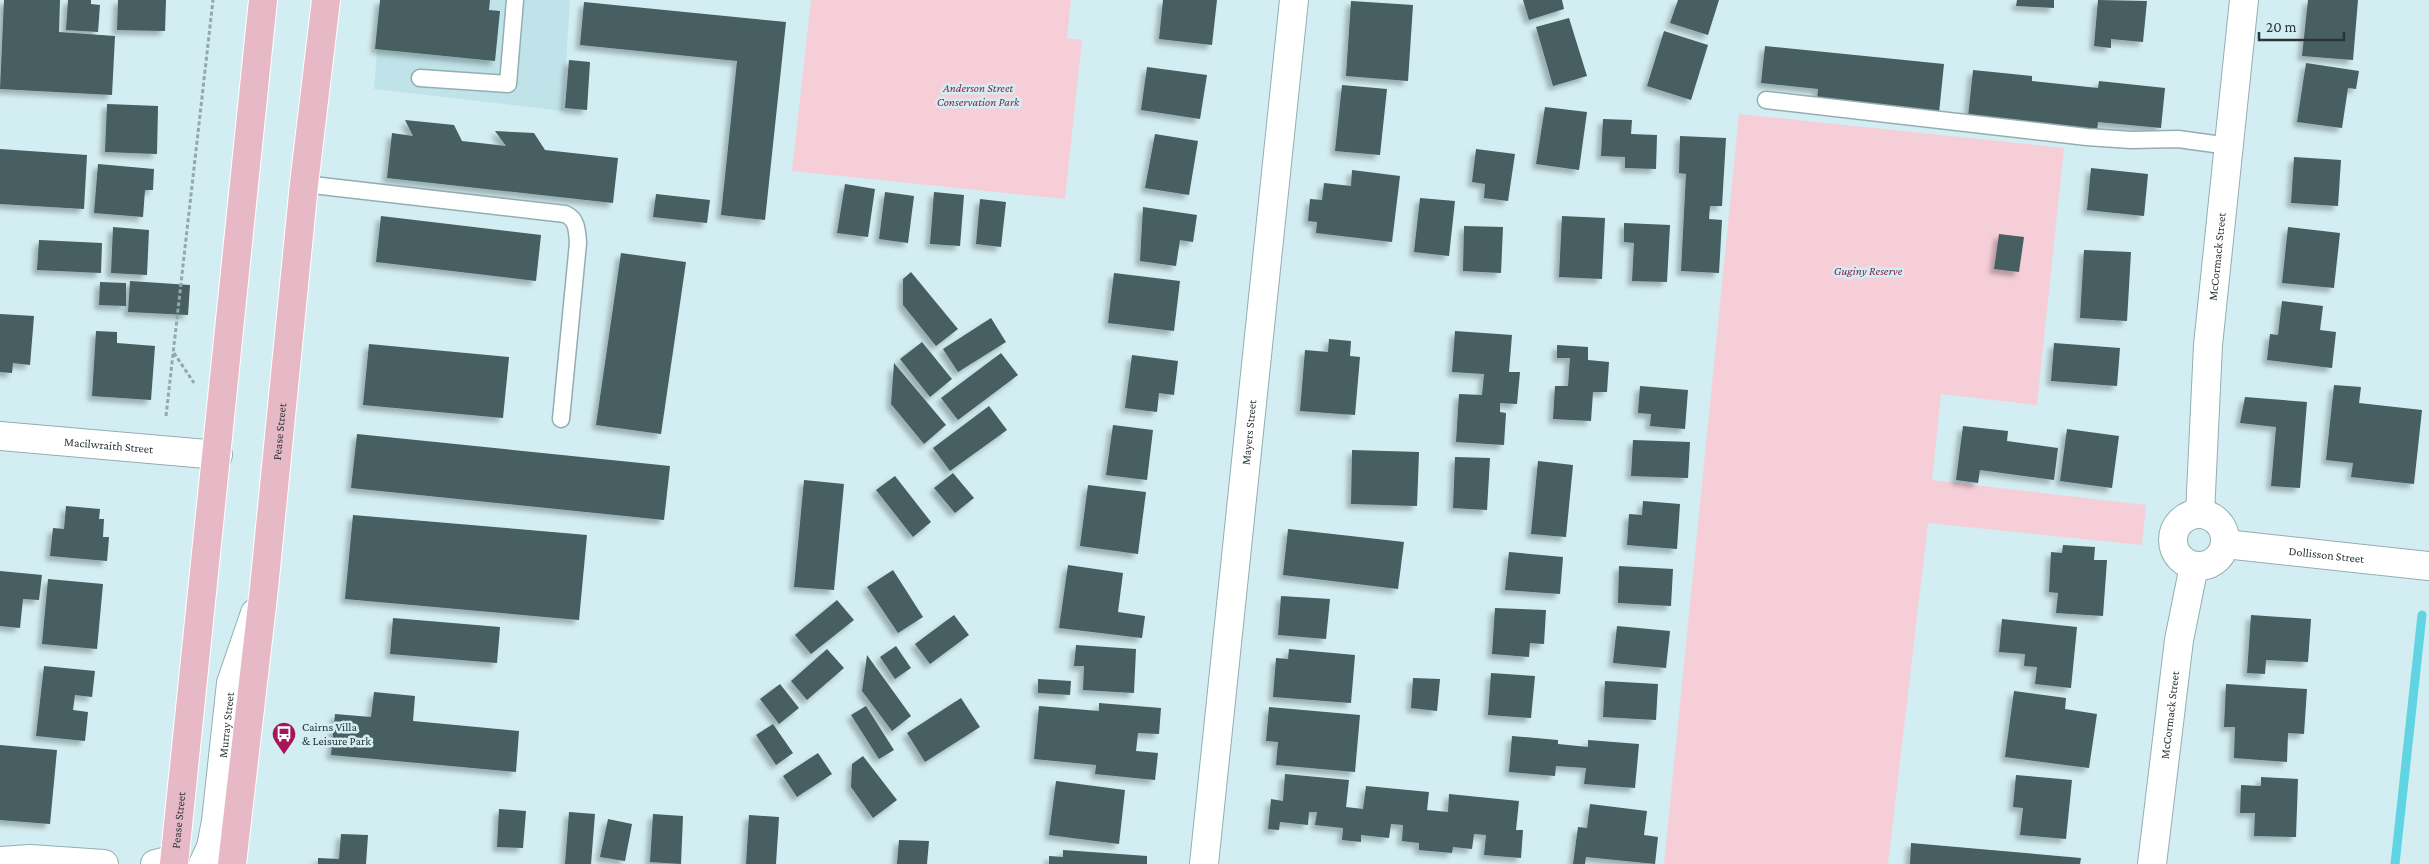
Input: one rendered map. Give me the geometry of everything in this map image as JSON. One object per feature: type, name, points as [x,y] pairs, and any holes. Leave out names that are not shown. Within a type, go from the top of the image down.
[{"type":"main road","name":"Pease Street","points":[[232,864],[264,588],[304,184],[326,0]]},
{"type":"main road","name":"Pease Street","points":[[168,862],[218,455],[261,2]]},
{"type":"street","name":"Mayers Street","points":[[1204,864],[1294,0]]},
{"type":"street","name":"McCormack Street","points":[[2200,514],[2208,345],[2244,0]]},
{"type":"street","name":"Macilwraith Street","points":[[0,436],[218,455]]},
{"type":"street","points":[[2200,514],[2213,518],[2222,527],[2225,544],[2222,552],[2214,562],[2203,566],[2194,566],[2179,558],[2173,546],[2173,538],[2180,522],[2187,517],[2200,514]]},
{"type":"street","name":"Dollisson Street","points":[[2225,544],[2429,566]]},
{"type":"street","name":"McCormack Street","points":[[2152,864],[2171,701],[2194,566]]},
{"type":"street","name":"Murray Street","points":[[203,864],[211,847],[216,821],[231,683],[264,588]]},
{"type":"street","points":[[0,861],[30,859],[104,864]]},
{"type":"lane","points":[[420,78],[508,84],[515,0]]},
{"type":"lane","points":[[1766,100],[2087,136],[2131,140],[2178,139],[2229,146]]},
{"type":"lane","points":[[304,184],[571,216],[575,223],[578,242],[561,419]]},
{"type":"path","points":[[166,416],[213,0]]},
{"type":"shaded area","points":[[381,0],[570,0],[563,111],[374,89]]},
{"type":"green space","name":"Anderson Street Conservation Park","points":[[811,0],[1071,0],[1067,38],[1082,40],[1065,199],[792,171]]},
{"type":"green space","name":"Guginy Reserve","points":[[1739,114],[2064,148],[2037,405],[1941,394],[1932,480],[2146,505],[2142,545],[1928,523],[1888,864],[1664,864]]},
{"type":"building","points":[[4,0],[60,0],[59,32],[115,36],[112,95],[0,89]]},
{"type":"building","points":[[68,0],[91,0],[91,4],[100,5],[98,32],[66,30]]},
{"type":"building","points":[[118,0],[166,0],[165,31],[117,30]]},
{"type":"building","points":[[380,0],[490,0],[489,10],[500,11],[495,61],[375,49]]},
{"type":"building","points":[[1163,0],[1217,0],[1212,45],[1159,39]]},
{"type":"building","points":[[1523,0],[1562,0],[1564,9],[1529,20]]},
{"type":"building","points":[[1678,0],[1719,0],[1708,35],[1670,23]]},
{"type":"building","points":[[2017,0],[2054,0],[2054,8],[2016,6]]},
{"type":"building","points":[[2098,0],[2147,1],[2143,42],[2111,39],[2111,48],[2094,46]]},
{"type":"building","points":[[2308,0],[2358,0],[2353,60],[2302,56]]},
{"type":"building","points":[[1351,1],[1413,5],[1408,81],[1346,76]]},
{"type":"building","points":[[584,2],[786,22],[765,220],[721,215],[737,61],[580,45]]},
{"type":"building","points":[[1569,18],[1587,76],[1553,86],[1536,27]]},
{"type":"building","points":[[1664,31],[1708,45],[1691,100],[1647,86]]},
{"type":"building","points":[[1765,46],[1944,64],[1939,113],[1817,101],[1818,89],[1761,83]]},
{"type":"building","points":[[569,60],[590,62],[587,110],[565,108]]},
{"type":"building","points":[[2306,63],[2359,71],[2356,89],[2348,88],[2342,128],[2297,122]]},
{"type":"building","points":[[1147,67],[1207,75],[1200,119],[1141,110]]},
{"type":"building","points":[[1973,70],[2032,76],[2032,81],[2098,88],[2099,81],[2165,88],[2161,128],[2098,122],[2097,131],[1968,117]]},
{"type":"building","points":[[1342,85],[1387,89],[1380,155],[1335,151]]},
{"type":"building","points":[[107,104],[158,106],[157,154],[105,152]]},
{"type":"building","points":[[1545,107],[1587,112],[1579,170],[1536,164]]},
{"type":"building","points":[[1603,119],[1632,120],[1631,134],[1657,135],[1656,169],[1625,168],[1625,157],[1601,156]]},
{"type":"building","points":[[405,120],[454,125],[462,141],[506,146],[495,131],[534,133],[545,150],[618,158],[613,203],[387,178],[392,133],[413,136]]},
{"type":"building","points":[[1155,134],[1198,141],[1189,195],[1145,188]]},
{"type":"building","points":[[1680,136],[1726,138],[1722,206],[1710,206],[1709,219],[1722,220],[1719,273],[1681,271],[1686,174],[1679,173]]},
{"type":"building","points":[[0,149],[87,155],[84,209],[0,204]]},
{"type":"building","points":[[1476,149],[1515,154],[1508,201],[1484,198],[1485,184],[1472,182]]},
{"type":"building","points":[[2294,157],[2341,160],[2338,206],[2291,203]]},
{"type":"building","points":[[98,164],[154,169],[153,190],[145,190],[143,217],[94,213]]},
{"type":"building","points":[[2091,168],[2148,174],[2144,216],[2087,210]]},
{"type":"building","points":[[1352,170],[1400,176],[1392,242],[1316,233],[1317,222],[1308,221],[1310,199],[1322,200],[1324,183],[1351,186]]},
{"type":"building","points":[[845,184],[875,189],[868,237],[837,233]]},
{"type":"building","points":[[885,192],[914,196],[908,243],[879,239]]},
{"type":"building","points":[[934,192],[964,195],[960,246],[930,244]]},
{"type":"building","points":[[656,194],[710,200],[707,223],[653,217]]},
{"type":"building","points":[[1420,198],[1455,201],[1449,256],[1414,252]]},
{"type":"building","points":[[980,199],[1006,202],[1001,247],[976,244]]},
{"type":"building","points":[[1143,207],[1197,215],[1193,242],[1180,240],[1176,266],[1140,261]]},
{"type":"building","points":[[381,216],[541,235],[536,281],[376,262]]},
{"type":"building","points":[[1562,216],[1605,218],[1602,279],[1559,277]]},
{"type":"building","points":[[1624,223],[1670,225],[1667,282],[1632,281],[1634,243],[1624,242]]},
{"type":"building","points":[[1464,226],[1503,227],[1501,273],[1463,271]]},
{"type":"building","points":[[113,227],[149,230],[147,275],[111,273]]},
{"type":"building","points":[[2288,227],[2340,233],[2334,288],[2282,283]]},
{"type":"building","points":[[1999,234],[2024,237],[2019,272],[1994,269]]},
{"type":"building","points":[[39,240],[102,243],[101,273],[37,270]]},
{"type":"building","points":[[2084,250],[2131,252],[2127,321],[2080,318]]},
{"type":"building","points":[[621,253],[686,262],[661,434],[596,425]]},
{"type":"building","points":[[911,272],[958,329],[936,346],[903,305],[903,279]]},
{"type":"building","points":[[1114,273],[1180,281],[1174,331],[1108,323]]},
{"type":"building","points":[[130,281],[190,285],[188,315],[128,312]]},
{"type":"building","points":[[100,282],[126,283],[126,306],[99,305]]},
{"type":"building","points":[[2282,301],[2323,306],[2320,330],[2336,332],[2332,368],[2267,360],[2270,334],[2278,335]]},
{"type":"building","points":[[0,314],[34,316],[30,365],[13,363],[12,373],[0,372]]},
{"type":"building","points":[[991,318],[1006,342],[958,372],[943,349]]},
{"type":"building","points":[[96,331],[117,332],[117,343],[155,346],[151,400],[92,396]]},
{"type":"building","points":[[1455,331],[1512,335],[1509,372],[1520,372],[1517,404],[1500,403],[1500,412],[1506,413],[1504,445],[1456,442],[1459,394],[1482,395],[1484,374],[1452,372]]},
{"type":"building","points":[[1329,339],[1351,341],[1350,356],[1360,357],[1355,415],[1300,411],[1305,350],[1328,352]]},
{"type":"building","points":[[922,342],[952,379],[930,397],[900,359]]},
{"type":"building","points":[[2054,343],[2120,348],[2117,386],[2051,381]]},
{"type":"building","points":[[369,344],[509,357],[503,418],[363,405]]},
{"type":"building","points":[[1557,345],[1588,347],[1588,360],[1609,362],[1607,392],[1593,392],[1591,421],[1553,419],[1555,386],[1568,386],[1570,358],[1557,358]]},
{"type":"building","points":[[1001,353],[1018,375],[958,420],[941,398]]},
{"type":"building","points":[[1132,355],[1178,361],[1174,395],[1159,393],[1157,412],[1125,408]]},
{"type":"building","points":[[894,363],[946,425],[924,444],[891,404]]},
{"type":"building","points":[[2334,385],[2361,387],[2359,403],[2422,410],[2414,484],[2351,477],[2353,463],[2326,460]]},
{"type":"building","points":[[1640,386],[1688,390],[1685,429],[1650,426],[1651,414],[1638,413]]},
{"type":"building","points":[[2245,397],[2307,402],[2300,488],[2271,486],[2276,427],[2240,423]]},
{"type":"building","points":[[989,406],[1007,430],[950,471],[933,448]]},
{"type":"building","points":[[1113,425],[1153,430],[1147,480],[1106,475]]},
{"type":"building","points":[[1963,426],[2008,431],[2007,441],[2058,448],[2054,480],[1980,470],[1978,483],[1956,480]]},
{"type":"building","points":[[2067,429],[2119,436],[2112,488],[2060,481]]},
{"type":"building","points":[[357,434],[670,466],[664,520],[351,488]]},
{"type":"building","points":[[1633,440],[1690,442],[1688,478],[1631,476]]},
{"type":"building","points":[[1352,450],[1419,452],[1417,506],[1351,504]]},
{"type":"building","points":[[1455,457],[1490,458],[1487,510],[1453,508]]},
{"type":"building","points":[[1538,461],[1573,465],[1566,537],[1531,534]]},
{"type":"building","points":[[953,473],[974,498],[955,513],[934,488]]},
{"type":"building","points":[[895,476],[931,522],[913,537],[876,490]]},
{"type":"building","points":[[804,480],[844,484],[834,590],[794,587]]},
{"type":"building","points":[[1088,485],[1146,492],[1138,554],[1080,546]]},
{"type":"building","points":[[1643,501],[1680,504],[1677,549],[1627,545],[1629,514],[1642,515]]},
{"type":"building","points":[[66,506],[100,509],[99,519],[104,519],[103,537],[109,537],[107,561],[50,556],[53,528],[64,529]]},
{"type":"building","points":[[353,515],[587,535],[579,620],[345,599]]},
{"type":"building","points":[[1288,529],[1404,542],[1398,589],[1283,575]]},
{"type":"building","points":[[2063,545],[2095,547],[2094,560],[2107,560],[2103,616],[2056,613],[2058,593],[2049,592],[2051,552],[2062,553]]},
{"type":"building","points":[[1509,552],[1563,557],[1560,594],[1505,590]]},
{"type":"building","points":[[1068,565],[1123,573],[1118,612],[1145,616],[1142,638],[1059,628]]},
{"type":"building","points":[[1619,566],[1673,569],[1671,606],[1618,603]]},
{"type":"building","points":[[893,570],[923,617],[898,633],[867,587]]},
{"type":"building","points":[[0,571],[42,575],[39,600],[23,599],[20,628],[0,626]]},
{"type":"building","points":[[48,579],[103,584],[97,649],[42,644]]},
{"type":"building","points":[[1281,596],[1330,599],[1326,639],[1278,635]]},
{"type":"building","points":[[837,600],[854,620],[811,654],[795,635]]},
{"type":"building","points":[[1495,608],[1546,610],[1544,644],[1530,643],[1529,657],[1492,654]]},
{"type":"building","points":[[954,615],[969,635],[930,664],[915,644]]},
{"type":"building","points":[[2251,615],[2311,619],[2308,662],[2266,660],[2265,674],[2247,673]]},
{"type":"building","points":[[393,618],[500,627],[497,663],[390,654]]},
{"type":"building","points":[[2002,619],[2077,627],[2071,688],[2035,684],[2037,667],[2024,666],[2025,654],[1999,652]]},
{"type":"building","points":[[1617,626],[1670,631],[1666,668],[1613,663]]},
{"type":"building","points":[[1076,645],[1136,649],[1134,693],[1083,690],[1084,666],[1074,666]]},
{"type":"building","points":[[896,646],[911,668],[895,679],[880,657]]},
{"type":"building","points":[[827,649],[844,668],[807,700],[791,681]]},
{"type":"building","points":[[1289,649],[1355,655],[1351,703],[1273,697],[1276,658],[1288,659]]},
{"type":"building","points":[[867,655],[911,716],[892,731],[862,691]]},
{"type":"building","points":[[44,666],[95,671],[92,697],[75,695],[73,710],[88,712],[85,741],[36,736]]},
{"type":"building","points":[[1491,673],[1535,676],[1531,718],[1488,715]]},
{"type":"building","points":[[1413,678],[1440,679],[1437,711],[1411,708]]},
{"type":"building","points":[[1038,679],[1071,681],[1070,695],[1038,693]]},
{"type":"building","points":[[1605,681],[1658,684],[1656,720],[1603,717]]},
{"type":"building","points":[[780,684],[799,708],[779,724],[760,699]]},
{"type":"building","points":[[2226,684],[2307,689],[2304,734],[2288,733],[2287,762],[2234,758],[2235,727],[2224,727]]},
{"type":"building","points":[[2014,691],[2066,698],[2065,709],[2097,714],[2089,768],[2005,757]]},
{"type":"building","points":[[374,692],[415,696],[413,721],[519,731],[516,772],[331,755],[335,714],[371,717]]},
{"type":"building","points":[[961,698],[980,727],[925,762],[907,733]]},
{"type":"building","points":[[1099,703],[1161,708],[1159,734],[1138,733],[1136,751],[1158,753],[1155,780],[1095,774],[1096,765],[1034,759],[1039,706],[1099,711]]},
{"type":"building","points":[[866,706],[894,750],[879,759],[851,715]]},
{"type":"building","points":[[1269,707],[1360,715],[1355,772],[1276,765],[1278,742],[1266,741]]},
{"type":"building","points":[[773,724],[793,753],[776,765],[756,735]]},
{"type":"building","points":[[1512,736],[1558,740],[1558,744],[1588,747],[1588,740],[1639,744],[1635,788],[1584,784],[1586,768],[1556,766],[1555,776],[1509,772]]},
{"type":"building","points":[[0,745],[57,750],[50,824],[0,820]]},
{"type":"building","points":[[818,753],[832,774],[797,797],[783,776]]},
{"type":"building","points":[[863,756],[897,800],[873,818],[851,787],[852,764]]},
{"type":"building","points":[[1285,774],[1349,780],[1346,807],[1363,809],[1366,786],[1429,792],[1427,810],[1448,812],[1449,794],[1519,801],[1516,830],[1523,830],[1521,858],[1484,855],[1486,835],[1474,834],[1472,849],[1453,847],[1452,853],[1419,850],[1419,843],[1402,841],[1403,825],[1391,824],[1389,838],[1361,835],[1361,842],[1342,840],[1343,828],[1315,825],[1317,812],[1309,812],[1308,825],[1280,822],[1279,830],[1268,829],[1271,799],[1283,801]]},
{"type":"building","points":[[2016,775],[2072,780],[2066,839],[2020,835],[2023,808],[2013,807]]},
{"type":"building","points":[[2261,777],[2298,779],[2296,837],[2254,836],[2255,813],[2240,813],[2241,785],[2261,786]]},
{"type":"building","points":[[1056,781],[1125,790],[1119,844],[1049,835]]},
{"type":"building","points":[[1590,804],[1647,811],[1644,835],[1658,837],[1655,864],[1586,857],[1585,864],[1573,864],[1578,827],[1587,828]]},
{"type":"building","points":[[499,809],[526,811],[523,848],[497,847]]},
{"type":"building","points":[[569,812],[595,814],[591,864],[565,864]]},
{"type":"building","points":[[653,814],[683,816],[681,864],[650,862]]},
{"type":"building","points":[[749,815],[779,817],[776,864],[746,864]]},
{"type":"building","points":[[608,819],[632,824],[625,861],[600,857]]},
{"type":"building","points":[[341,834],[368,835],[366,864],[318,864],[318,858],[339,859]]},
{"type":"building","points":[[899,840],[929,841],[927,864],[897,864]]},
{"type":"building","points":[[1911,843],[2081,858],[2080,864],[1910,864]]},
{"type":"building","points":[[1063,850],[1147,856],[1147,864],[1049,864],[1049,856],[1063,857]]},
{"type":"waterway","points":[[2395,864],[2422,615]]},
{"type":"place","name":"Cairns Villa & Leisure Park","points":[[284,755]]}]
